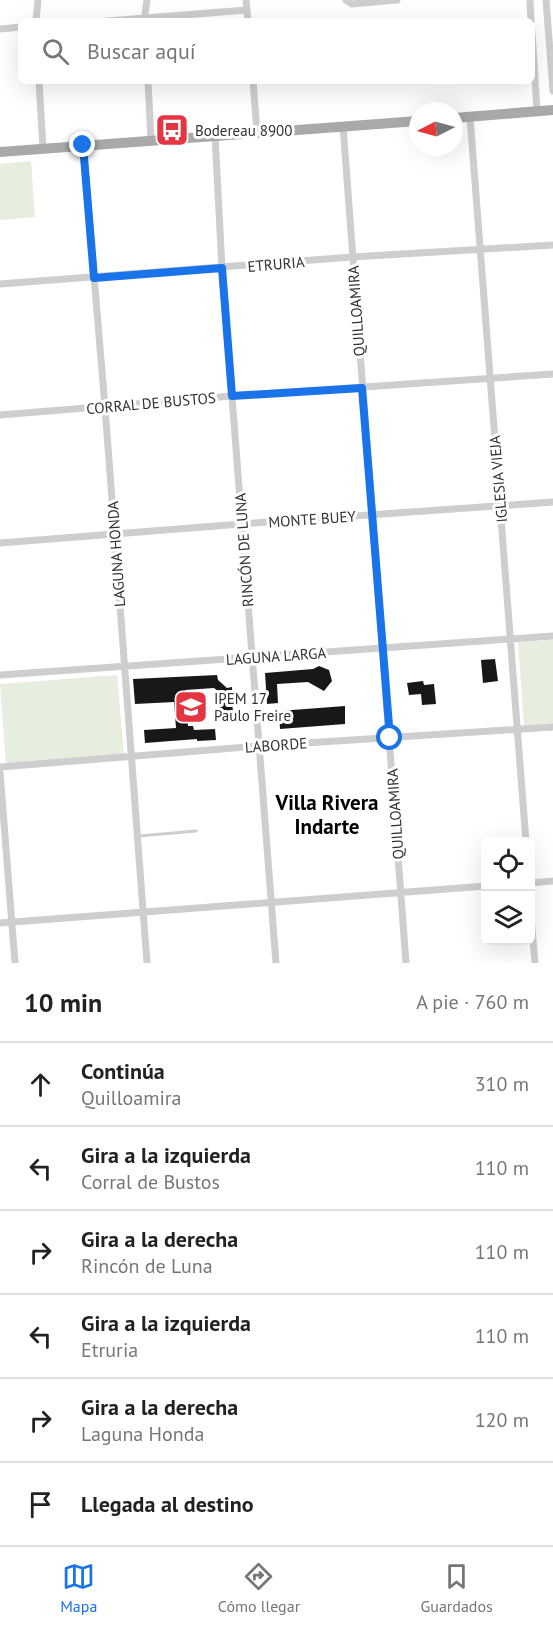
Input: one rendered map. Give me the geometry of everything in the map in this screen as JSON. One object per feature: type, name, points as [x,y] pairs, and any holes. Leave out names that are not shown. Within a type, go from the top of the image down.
[{"type":"main road","points":[[463,117],[553,110]]},
{"type":"main road","points":[[0,152],[409,122]]},
{"type":"street","points":[[36,18],[38,0]]},
{"type":"street","points":[[144,18],[147,0]]},
{"type":"street","points":[[246,0],[248,18]]},
{"type":"street","points":[[346,0],[352,4],[397,0]]},
{"type":"street","points":[[530,0],[531,18]]},
{"type":"street","points":[[546,0],[553,91]]},
{"type":"street","points":[[165,18],[247,10]]},
{"type":"street","points":[[0,29],[18,27]]},
{"type":"street","points":[[535,79],[537,111]]},
{"type":"street","points":[[39,84],[43,148]]},
{"type":"street","points":[[148,84],[151,140]]},
{"type":"street","points":[[253,84],[257,132]]},
{"type":"street","name":"IGLESIA VIEJA","points":[[470,117],[526,837]]},
{"type":"street","name":"QUILLOAMIRA","points":[[343,126],[406,963]]},
{"type":"street","name":"RINCÓN DE LUNA","points":[[214,136],[222,268],[276,963]]},
{"type":"street","name":"LAGUNA HONDA","points":[[83,145],[147,963]]},
{"type":"street","name":"ETRURIA","points":[[0,284],[553,244]]},
{"type":"street","name":"CORRAL DE BUSTOS","points":[[0,416],[232,396],[553,374]]},
{"type":"street","name":"MONTE BUEY","points":[[0,543],[553,502]]},
{"type":"street","name":"LAGUNA LARGA","points":[[0,675],[553,636]]},
{"type":"street","name":"LABORDE","points":[[0,769],[259,746],[553,726]]},
{"type":"street","points":[[0,769],[15,963]]},
{"type":"street","points":[[535,883],[553,881]]},
{"type":"street","points":[[0,923],[481,886]]},
{"type":"street","points":[[534,945],[535,963]]},
{"type":"lane","points":[[137,836],[195,831]]},
{"type":"green space","points":[[31,161],[35,217],[0,220],[0,164]]},
{"type":"green space","points":[[553,640],[553,724],[524,726],[518,642]]},
{"type":"green space","points":[[117,675],[124,755],[6,764],[0,684]]},
{"type":"building","points":[[495,659],[498,681],[483,683],[481,660]]},
{"type":"building","points":[[319,666],[329,670],[332,681],[324,691],[308,682],[277,684],[278,703],[267,704],[265,673],[313,669]]},
{"type":"building","points":[[217,675],[218,680],[227,688],[232,687],[233,719],[220,720],[219,692],[214,688],[185,690],[188,726],[193,726],[194,730],[215,729],[216,740],[197,741],[197,739],[145,743],[144,730],[176,728],[174,702],[135,704],[133,679]]},
{"type":"building","points":[[423,681],[424,685],[434,684],[436,704],[422,705],[421,694],[409,695],[407,683]]},
{"type":"building","points":[[345,706],[345,724],[280,729],[279,711]]},
{"type":"place","name":"Bodereau 8900","points":[[172,130]]},
{"type":"place","name":"IPEM 17 Paulo Freire","points":[[191,707]]},
{"type":"district","name":"Villa Rivera Indarte","points":[[327,814]]},
{"type":"route","points":[[83,145],[94,278],[222,268],[232,396],[362,388],[390,738]]}]
